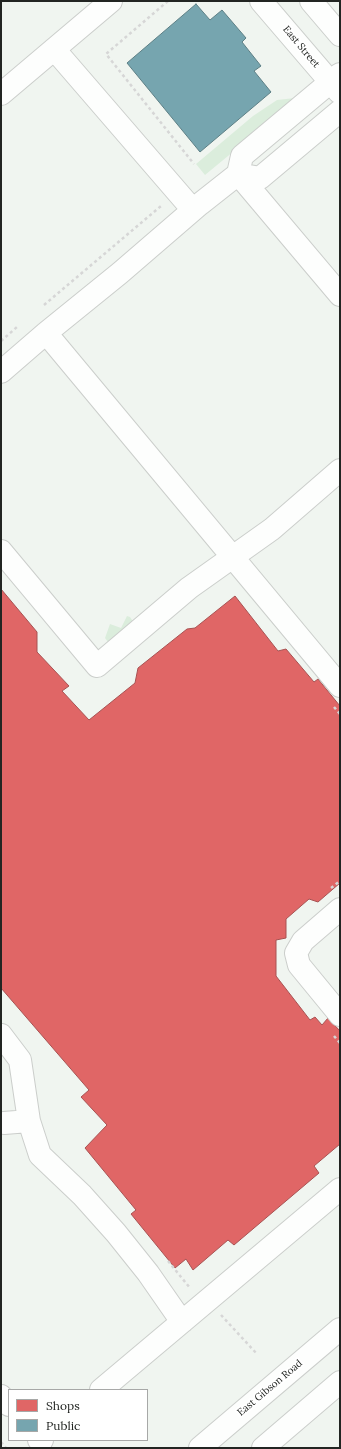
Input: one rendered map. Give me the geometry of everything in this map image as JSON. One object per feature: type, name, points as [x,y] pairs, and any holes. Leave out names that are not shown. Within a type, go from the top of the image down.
[{"type":"main road","points":[[1,94],[111,1]]},
{"type":"main road","name":"East Street","points":[[261,1],[337,83]]},
{"type":"main road","points":[[311,1],[340,35]]},
{"type":"main road","points":[[54,49],[193,210]]},
{"type":"main road","points":[[1,372],[193,210],[238,174],[242,156],[337,83]]},
{"type":"main road","points":[[238,174],[260,178],[340,111]]},
{"type":"main road","points":[[238,174],[340,295]]},
{"type":"main road","points":[[46,333],[340,686]]},
{"type":"main road","points":[[1,551],[97,666],[189,588],[272,529],[340,470]]},
{"type":"main road","points":[[340,909],[303,941],[296,953],[299,965],[340,1015]]},
{"type":"main road","points":[[1,1035],[20,1060],[29,1121],[40,1155],[82,1195],[116,1232],[148,1273],[182,1322]]},
{"type":"main road","points":[[4,1123],[29,1121]]},
{"type":"main road","points":[[102,1389],[340,1189]]},
{"type":"main road","name":"East Gibson Road","points":[[200,1448],[340,1329]]},
{"type":"main road","points":[[272,1445],[340,1382]]},
{"type":"main road","points":[[1,1396],[8,1404]]},
{"type":"path","points":[[168,1],[106,54],[194,164]]},
{"type":"path","points":[[43,306],[163,205]]},
{"type":"path","points":[[1,341],[19,326]]},
{"type":"path","points":[[167,1260],[192,1290],[219,1312],[257,1354]]},
{"type":"path","points":[[1,1442],[6,1448]]},
{"type":"green space","points":[[295,98],[291,104],[205,175],[196,164],[253,116],[277,100]]},
{"type":"green space","points":[[127,616],[130,617],[134,623],[110,643],[108,642],[105,638],[110,624],[121,628]]},
{"type":"building: Shops","points":[[1,589],[37,632],[37,652],[69,686],[62,691],[89,720],[135,683],[138,668],[187,629],[195,628],[235,596],[278,651],[286,649],[314,682],[318,679],[340,706],[340,883],[318,902],[309,899],[286,919],[286,938],[276,940],[276,976],[310,1020],[315,1017],[322,1025],[328,1018],[340,1031],[340,1144],[314,1166],[319,1173],[234,1245],[228,1240],[193,1270],[186,1259],[175,1268],[131,1214],[136,1210],[85,1148],[107,1125],[81,1097],[89,1090],[1,988]]},
{"type":"building: Public","points":[[196,4],[210,20],[222,10],[246,38],[242,42],[261,66],[254,71],[271,92],[200,152],[127,63]]}]
